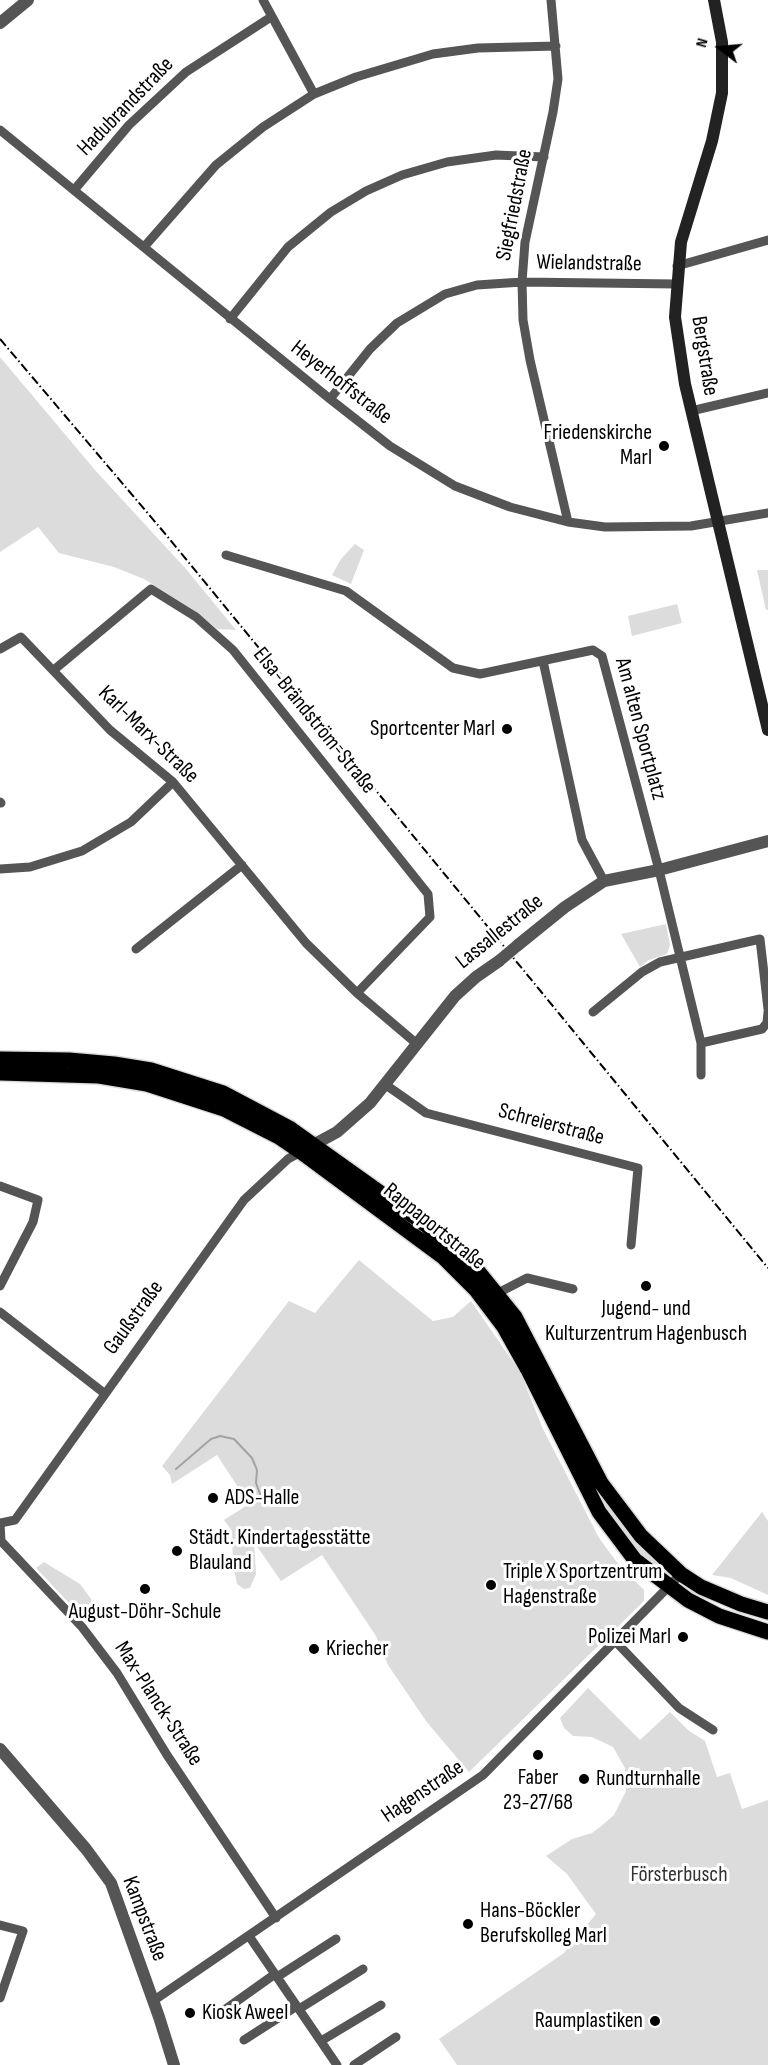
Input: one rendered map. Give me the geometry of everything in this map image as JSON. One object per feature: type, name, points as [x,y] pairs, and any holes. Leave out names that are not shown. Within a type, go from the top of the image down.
[{"type":"main road","name":"Bergstraße","points":[[714,0],[722,42],[722,93],[712,141],[685,225],[677,266],[678,346],[691,411],[767,724]]},
{"type":"main road","name":"Rappaportstraße","points":[[0,1059],[69,1060],[151,1070],[224,1093],[291,1129],[307,1149],[443,1257],[476,1290],[504,1327],[528,1370],[599,1512],[635,1560],[669,1588],[719,1616],[768,1632]]},
{"type":"main road","name":"Rappaportstraße","points":[[0,1073],[99,1076],[147,1084],[224,1109],[307,1149],[427,1226],[477,1270],[498,1293],[533,1347],[601,1483],[640,1536],[681,1574],[718,1596],[768,1612]]},
{"type":"street","points":[[0,23],[28,0]]},
{"type":"street","points":[[263,0],[314,94]]},
{"type":"street","name":"Siegfriedstraße","points":[[551,0],[558,79],[525,242],[522,282],[523,320],[530,360],[568,522]]},
{"type":"street","name":"Hadubrandstraße","points":[[75,189],[129,125],[186,72],[271,17]]},
{"type":"street","points":[[144,247],[216,165],[263,127],[314,94],[356,77],[433,54],[478,48],[556,46]]},
{"type":"street","name":"Heyerhoffstraße","points":[[0,130],[330,399],[405,456],[455,486],[510,507],[568,522],[633,529],[719,522],[768,513]]},
{"type":"street","points":[[230,319],[288,247],[331,212],[366,191],[402,175],[447,162],[496,155],[544,156]]},
{"type":"street","points":[[677,266],[768,240]]},
{"type":"street","name":"Wielandstraße","points":[[330,399],[370,349],[397,323],[445,294],[477,285],[522,282],[676,284]]},
{"type":"street","points":[[691,411],[768,393]]},
{"type":"street","name":"Am alten Sportplatz","points":[[226,555],[346,591],[453,668],[480,674],[593,650],[602,656],[659,870],[701,1043],[701,1075]]},
{"type":"street","name":"Elsa-Brändström-Straße","points":[[55,669],[151,589],[196,616],[232,650],[428,894],[430,917],[357,993]]},
{"type":"street","name":"Karl-Marx-Straße","points":[[0,649],[21,637],[55,669],[110,729],[173,782],[306,942],[357,993],[417,1044]]},
{"type":"street","points":[[543,661],[582,840],[604,881]]},
{"type":"street","points":[[0,869],[30,867],[82,851],[131,822],[173,782]]},
{"type":"street","name":"Lassallestraße","points":[[307,1149],[337,1132],[386,1085],[455,996],[565,907],[604,881],[659,870],[768,841]]},
{"type":"street","points":[[136,949],[242,865]]},
{"type":"street","points":[[593,1012],[642,972],[660,962],[760,939],[768,1011],[767,1023],[762,1029],[701,1043]]},
{"type":"street","name":"Schreierstraße","points":[[386,1085],[426,1113],[638,1168],[631,1245]]},
{"type":"street","name":"Gaußstraße","points":[[0,1522],[15,1520],[244,1200],[288,1159],[307,1149]]},
{"type":"street","points":[[0,1186],[38,1200],[28,1232],[0,1286]]},
{"type":"street","points":[[498,1293],[527,1278],[573,1289]]},
{"type":"street","points":[[0,1312],[104,1393]]},
{"type":"street","name":"Max-Planck-Straße","points":[[0,1522],[1,1542],[82,1627],[117,1673],[167,1755],[276,1918]]},
{"type":"street","name":"Hagenstraße","points":[[153,2001],[483,1775],[681,1574]]},
{"type":"street","points":[[616,1642],[691,1719],[713,1730]]},
{"type":"street","name":"Kampstraße","points":[[0,1749],[86,1848],[111,1883],[174,2065]]},
{"type":"street","points":[[0,1925],[22,1931],[0,1998]]},
{"type":"street","points":[[249,1936],[337,2065]]},
{"type":"street","points":[[223,2011],[336,1939]]},
{"type":"street","points":[[244,2040],[363,1969]]},
{"type":"street","points":[[321,2041],[381,2005]]},
{"type":"street","points":[[354,2065],[396,2037]]},
{"type":"green space","points":[[0,357],[95,470],[186,569],[236,630],[217,629],[195,611],[144,579],[114,567],[59,553],[38,527],[0,552]]},
{"type":"green space","points":[[355,544],[364,550],[351,584],[332,575],[341,559]]},
{"type":"green space","points":[[757,570],[768,570],[768,610],[766,610]]},
{"type":"green space","points":[[677,604],[682,623],[632,636],[628,616]]},
{"type":"green space","points":[[666,924],[670,945],[667,954],[649,960],[640,967],[621,934]]},
{"type":"green space","points":[[336,1170],[454,1254],[486,1287],[521,1335],[589,1471],[606,1499],[638,1540],[662,1564],[656,1571],[626,1541],[606,1513],[525,1354],[486,1295],[444,1252],[335,1172]]},
{"type":"green space","name":"Triple X Sportzentrum Hagenstraße","points":[[359,1260],[433,1321],[453,1317],[471,1301],[520,1372],[543,1429],[599,1538],[616,1561],[644,1590],[644,1601],[469,1772],[426,1721],[388,1665],[376,1636],[322,1555],[281,1581],[254,1542],[256,1574],[250,1588],[244,1589],[237,1584],[233,1564],[232,1531],[224,1520],[249,1504],[217,1455],[172,1484],[170,1475],[162,1466],[289,1301],[315,1313]]},
{"type":"green space","points":[[762,1512],[768,1521],[768,1595],[731,1578],[712,1575]]},
{"type":"green space","points":[[44,1562],[80,1584],[91,1599],[91,1613],[86,1621],[36,1568]]},
{"type":"green space","name":"Försterbusch","points":[[588,1688],[640,1740],[670,1712],[688,1730],[705,1741],[717,1777],[730,1773],[742,1809],[768,1800],[768,2065],[457,2065],[439,2039],[564,1953],[596,1914],[567,1874],[546,1856],[572,1839],[592,1833],[600,1827],[614,1815],[626,1791],[625,1768],[613,1747],[592,1737],[573,1736],[564,1728],[560,1718]]},
{"type":"waterway","points":[[176,1469],[211,1439],[220,1436],[234,1439],[252,1458],[257,1470],[256,1483],[263,1502]]},
{"type":"railway","points":[[0,339],[162,530],[768,1268]]},
{"type":"place","name":"Friedenskirche Marl","points":[[664,446]]},
{"type":"place","name":"Sportcenter Marl","points":[[507,729]]},
{"type":"place","name":"Jugend- und Kulturzentrum Hagenbusch","points":[[646,1286]]},
{"type":"place","name":"ADS-Halle","points":[[213,1498]]},
{"type":"place","name":"Städt. Kindertagesstätte Blauland","points":[[177,1551]]},
{"type":"place","name":"Triple X Sportzentrum Hagenstraße","points":[[491,1585]]},
{"type":"place","name":"August-Döhr-Schule","points":[[145,1589]]},
{"type":"place","name":"Polizei Marl","points":[[683,1637]]},
{"type":"place","name":"Kriecher","points":[[314,1649]]},
{"type":"place","name":"Faber 23-27/68","points":[[538,1755]]},
{"type":"place","name":"Rundturnhalle","points":[[584,1779]]},
{"type":"place","name":"Hans-Böckler Berufskolleg Marl","points":[[468,1924]]},
{"type":"place","name":"Kiosk Aweel","points":[[190,2013]]},
{"type":"place","name":"Raumplastiken","points":[[655,2021]]}]
